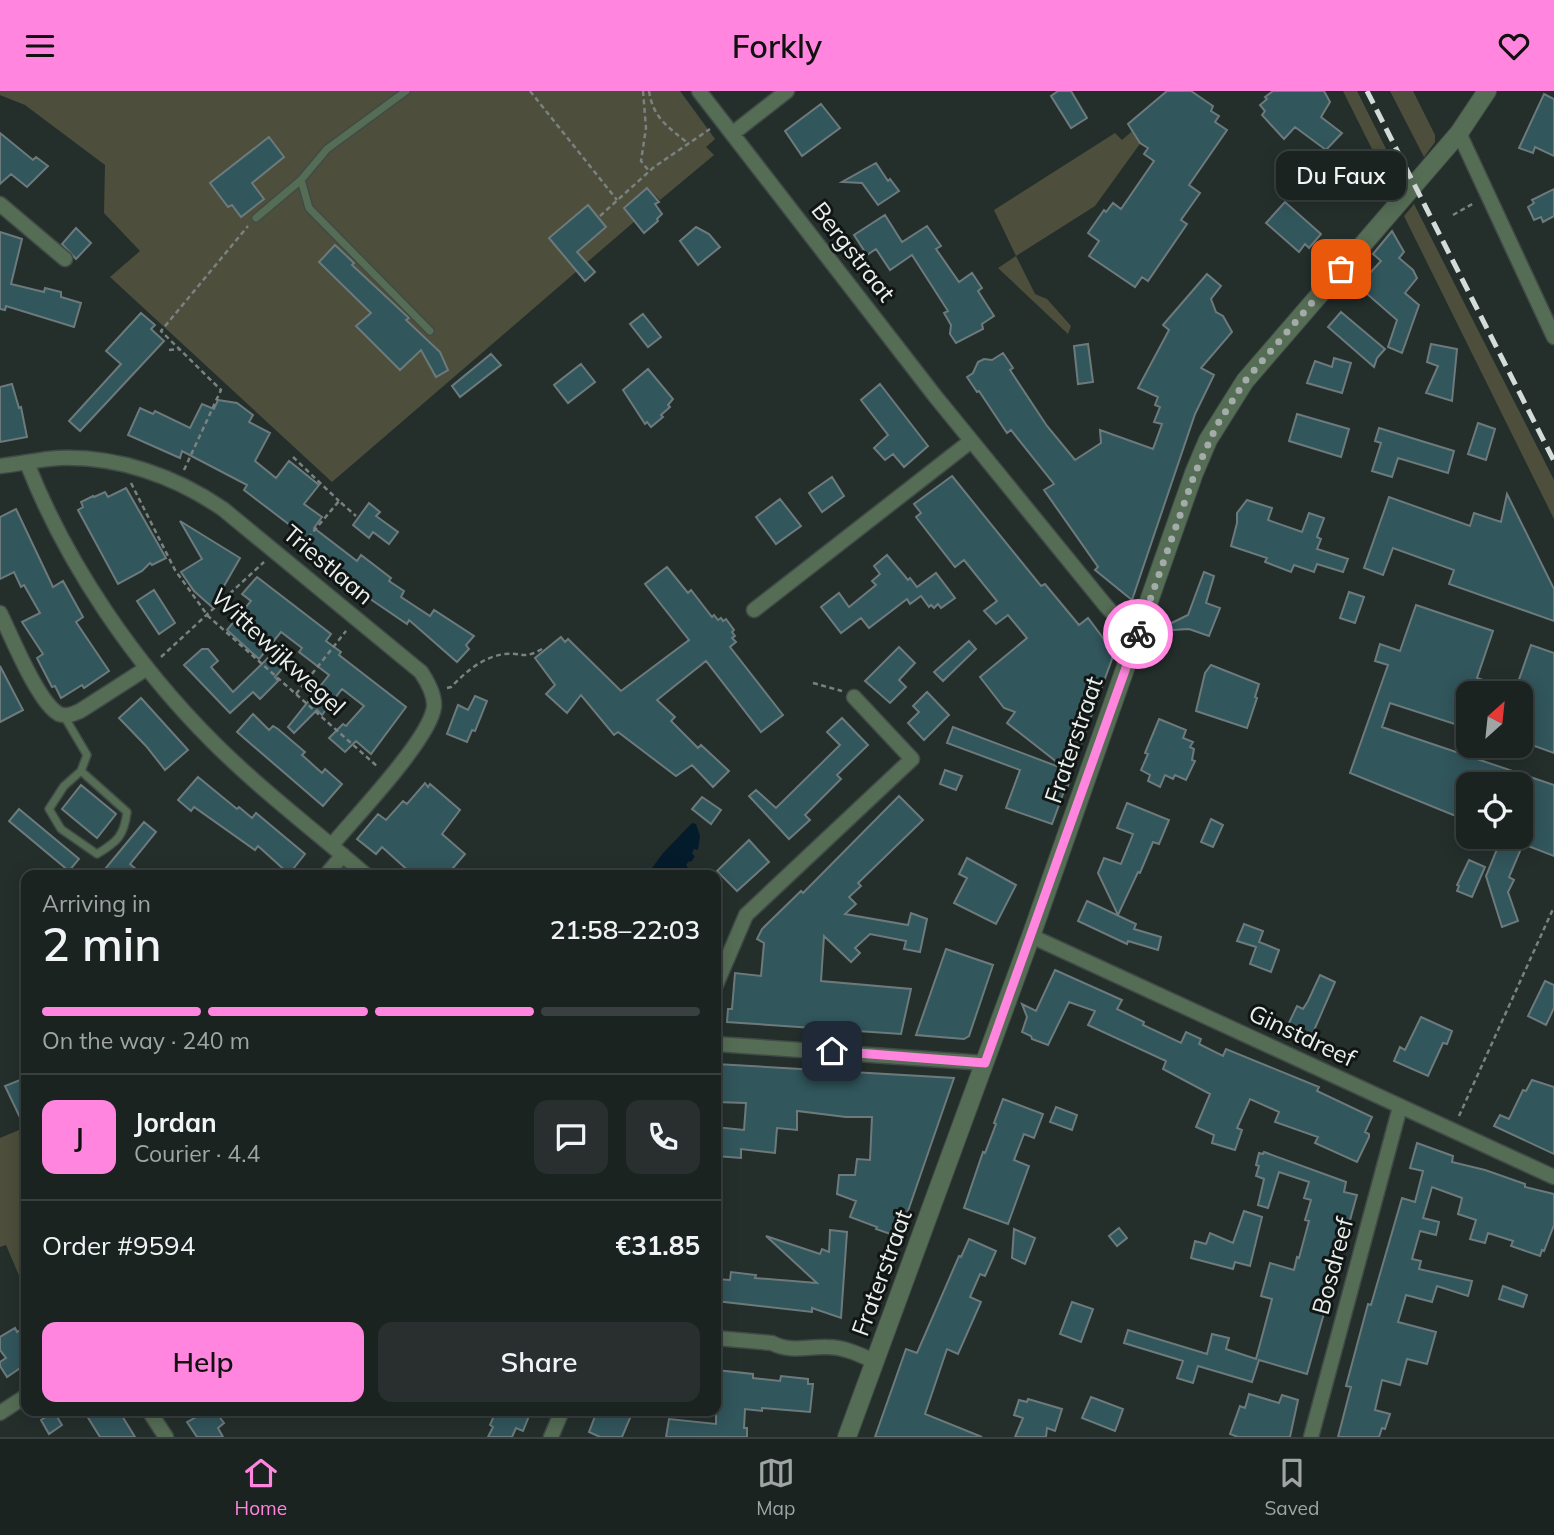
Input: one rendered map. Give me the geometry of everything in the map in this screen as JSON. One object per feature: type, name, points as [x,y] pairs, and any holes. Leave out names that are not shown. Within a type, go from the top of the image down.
[{"type":"street","name":"Bergstraat","points":[[699,91],[971,441],[1106,606],[1117,618],[1138,632]]},
{"type":"street","points":[[732,134],[788,91]]},
{"type":"street","name":"Fraterstraat","points":[[847,1437],[1031,936],[1208,440],[1245,381],[1459,133],[1487,91]]},
{"type":"street","points":[[1459,133],[1554,337]]},
{"type":"street","points":[[0,204],[65,259]]},
{"type":"street","points":[[754,610],[971,441]]},
{"type":"street","name":"Triestlaan","points":[[0,466],[58,458],[86,459],[121,464],[178,482],[223,509],[276,551],[421,672],[431,692]]},
{"type":"street","points":[[27,463],[43,501],[94,591],[147,668],[212,741],[272,796],[360,870]]},
{"type":"street","points":[[0,613],[40,695],[57,713],[63,715],[80,711],[147,668]]},
{"type":"street","points":[[331,845],[425,732],[434,705],[431,692]]},
{"type":"street","points":[[721,973],[746,915],[912,759],[854,697]]},
{"type":"street","points":[[330,870],[343,855]]},
{"type":"street","name":"Ginstdreef","points":[[1031,936],[1554,1177]]},
{"type":"street","points":[[721,1044],[985,1063]]},
{"type":"street","name":"Bosdreef","points":[[1311,1437],[1400,1107]]},
{"type":"street","points":[[721,1338],[772,1343],[778,1347],[806,1350],[827,1346],[850,1351],[876,1362]]},
{"type":"street","points":[[0,1413],[21,1400]]},
{"type":"street","points":[[152,1416],[166,1437]]},
{"type":"street","points":[[555,1436],[561,1416]]},
{"type":"lane","points":[[256,218],[301,180],[327,149],[406,91]]},
{"type":"lane","points":[[301,180],[309,208],[430,331]]},
{"type":"lane","points":[[63,715],[88,755],[81,771],[64,786],[49,809],[61,829],[97,854],[112,845],[124,830],[127,812],[81,771]]},
{"type":"path","points":[[530,91],[617,200]]},
{"type":"path","points":[[643,91],[646,128],[641,162],[649,171]]},
{"type":"path","points":[[649,91],[652,107],[660,119],[689,143]]},
{"type":"path","points":[[600,216],[649,171],[722,121]]},
{"type":"path","points":[[1453,215],[1471,205]]},
{"type":"path","points":[[178,482],[221,390],[161,331],[256,218]]},
{"type":"path","points":[[169,350],[180,349]]},
{"type":"path","points":[[293,457],[356,516]]},
{"type":"path","name":"Wittewijkwegel","points":[[121,464],[175,570],[208,616],[389,777]]},
{"type":"path","points":[[288,561],[339,501]]},
{"type":"path","points":[[147,668],[208,616],[276,551]]},
{"type":"path","points":[[296,694],[356,618]]},
{"type":"path","points":[[431,692],[451,687],[472,666],[493,657],[507,654],[529,656],[542,649]]},
{"type":"path","points":[[813,683],[854,697]]},
{"type":"path","points":[[1452,1131],[1553,908]]},
{"type":"green space","points":[[0,91],[680,91],[715,139],[706,147],[714,155],[660,200],[647,187],[624,208],[635,221],[332,482],[110,277],[140,251],[104,213],[105,165],[25,105],[0,95]]},
{"type":"green space","points":[[1178,91],[1095,206],[1016,256],[994,210],[1115,133],[1122,140]]},
{"type":"green space","points":[[1343,91],[1357,91],[1401,179],[1392,189]]},
{"type":"green space","points":[[1390,91],[1413,91],[1435,135],[1435,142],[1424,157]]},
{"type":"green space","points":[[1414,204],[1554,480],[1554,519],[1404,216]]},
{"type":"green space","points":[[1016,256],[1035,294],[1047,299],[1071,326],[1068,334],[998,268]]},
{"type":"green space","points":[[21,1129],[21,1280],[6,1245],[0,1247],[0,1138]]},
{"type":"water","points":[[692,823],[696,824],[700,836],[698,850],[694,849],[692,854],[695,856],[686,865],[687,870],[651,870]]},
{"type":"building","points":[[1058,91],[1071,91],[1087,118],[1071,128],[1051,96]]},
{"type":"building","points":[[1167,91],[1191,91],[1213,106],[1211,111],[1219,116],[1215,122],[1227,130],[1189,185],[1200,193],[1181,220],[1187,224],[1148,281],[1142,277],[1135,287],[1089,256],[1099,241],[1088,233],[1104,210],[1106,212],[1113,203],[1121,209],[1154,161],[1144,154],[1148,148],[1140,143],[1128,124]]},
{"type":"building","points":[[1273,91],[1324,91],[1330,102],[1321,117],[1342,133],[1326,150],[1295,127],[1284,139],[1262,115],[1265,111],[1260,105]]},
{"type":"building","points":[[1544,94],[1554,99],[1554,156],[1535,147],[1533,153],[1519,148]]},
{"type":"building","points":[[821,104],[840,128],[802,156],[785,131]]},
{"type":"building","points":[[0,133],[33,160],[36,157],[48,166],[27,187],[11,174],[0,184]]},
{"type":"building","points":[[269,137],[284,157],[252,183],[264,199],[241,217],[232,205],[228,207],[210,183]]},
{"type":"building","points":[[876,163],[888,181],[890,179],[899,191],[878,205],[862,183],[842,182]]},
{"type":"building","points":[[647,188],[659,202],[655,204],[662,214],[644,233],[624,208]]},
{"type":"building","points":[[1554,189],[1554,216],[1543,222],[1541,217],[1534,220],[1528,207],[1534,203],[1532,200]]},
{"type":"building","points":[[1285,202],[1321,234],[1309,248],[1305,244],[1299,252],[1266,223]]},
{"type":"building","points":[[588,205],[606,227],[577,252],[595,272],[585,281],[549,238]]},
{"type":"building","points":[[885,215],[902,242],[927,226],[941,246],[936,249],[959,282],[972,273],[982,288],[978,291],[994,316],[982,324],[983,329],[956,343],[950,334],[951,325],[944,313],[948,311],[912,255],[890,270],[876,249],[867,255],[854,235]]},
{"type":"building","points":[[696,227],[709,234],[720,247],[698,265],[680,241]]},
{"type":"building","points":[[76,228],[91,243],[76,259],[62,244]]},
{"type":"building","points":[[1392,231],[1404,252],[1399,258],[1413,270],[1417,278],[1405,293],[1419,305],[1402,353],[1388,347],[1397,320],[1358,286],[1381,261],[1373,254]]},
{"type":"building","points":[[0,232],[22,239],[11,284],[44,292],[45,288],[61,292],[61,297],[81,303],[74,327],[6,306],[5,310],[0,309]]},
{"type":"building","points":[[335,245],[440,352],[448,370],[436,377],[421,350],[400,370],[356,326],[371,313],[319,262]]},
{"type":"building","points":[[1207,274],[1221,286],[1211,299],[1216,312],[1223,316],[1232,332],[1201,368],[1214,375],[1195,414],[1132,600],[1095,570],[1098,567],[1044,490],[1054,484],[1011,430],[1007,433],[967,377],[973,373],[978,362],[984,359],[992,360],[1003,353],[1013,368],[1010,370],[1047,426],[1075,460],[1101,443],[1100,430],[1153,449],[1162,424],[1154,422],[1160,407],[1155,405],[1158,397],[1138,388],[1169,330],[1163,325]]},
{"type":"building","points":[[1341,312],[1385,349],[1377,358],[1374,367],[1328,327]]},
{"type":"building","points":[[141,313],[155,325],[151,329],[164,341],[80,431],[69,421],[121,364],[106,351]]},
{"type":"building","points":[[643,314],[661,337],[648,347],[630,324]]},
{"type":"building","points":[[1088,344],[1093,382],[1078,384],[1074,346]]},
{"type":"building","points":[[1431,344],[1457,349],[1452,401],[1426,393],[1438,366],[1427,362]]},
{"type":"building","points":[[491,354],[501,365],[460,397],[452,386]]},
{"type":"building","points":[[1334,358],[1351,363],[1342,393],[1307,383],[1315,361],[1332,367]]},
{"type":"building","points":[[581,364],[595,382],[568,403],[554,385]]},
{"type":"building","points":[[648,369],[673,399],[668,405],[670,407],[661,415],[663,417],[651,427],[647,422],[645,424],[623,390]]},
{"type":"building","points":[[12,384],[19,408],[21,407],[27,437],[0,442],[0,387]]},
{"type":"building","points":[[880,384],[928,446],[904,467],[893,454],[885,460],[874,448],[888,435],[861,400]]},
{"type":"building","points":[[218,400],[237,403],[253,415],[249,422],[270,433],[255,461],[276,478],[289,461],[319,485],[304,504],[322,517],[314,528],[357,561],[361,555],[391,578],[389,581],[404,591],[401,597],[430,616],[434,610],[474,636],[466,645],[469,649],[457,662],[409,620],[407,624],[307,553],[311,547],[293,532],[295,529],[244,490],[247,485],[182,451],[180,458],[128,435],[140,408],[153,414],[155,411],[190,428],[202,404],[214,409]]},
{"type":"building","points":[[1297,414],[1349,429],[1341,457],[1289,441]]},
{"type":"building","points":[[1478,423],[1495,429],[1486,460],[1468,454]]},
{"type":"building","points":[[1379,428],[1454,451],[1448,473],[1398,458],[1392,477],[1372,471],[1381,443],[1375,441]]},
{"type":"building","points":[[952,476],[1041,586],[1045,584],[1079,625],[1088,618],[1112,650],[1112,659],[1052,824],[1006,808],[1020,770],[947,743],[953,727],[1067,770],[1007,723],[1015,712],[1004,708],[980,677],[1027,638],[1008,615],[996,624],[984,611],[997,601],[964,560],[955,567],[916,517],[921,513],[914,504]]},
{"type":"building","points":[[832,477],[844,496],[822,512],[809,493]]},
{"type":"building","points":[[126,488],[166,558],[152,565],[150,563],[142,571],[118,584],[78,510],[83,507],[81,502],[93,496],[105,492],[108,497]]},
{"type":"building","points":[[1507,494],[1554,589],[1554,621],[1449,584],[1454,570],[1393,548],[1383,575],[1364,568],[1389,497],[1470,526],[1474,513],[1501,522]]},
{"type":"building","points":[[780,499],[801,526],[776,544],[756,517]]},
{"type":"building","points":[[1247,500],[1272,508],[1268,520],[1302,532],[1309,513],[1324,518],[1317,537],[1321,539],[1317,549],[1348,559],[1343,572],[1317,564],[1314,572],[1294,565],[1291,572],[1265,562],[1267,558],[1231,546],[1237,513]]},
{"type":"building","points":[[369,503],[380,512],[376,516],[398,532],[389,544],[373,532],[369,538],[353,525]]},
{"type":"building","points":[[16,509],[53,587],[63,581],[83,617],[76,622],[109,671],[84,688],[82,685],[61,698],[37,658],[43,654],[22,622],[40,613],[24,585],[21,587],[14,572],[0,579],[0,517]]},
{"type":"building","points":[[180,521],[240,558],[212,607],[194,591],[181,572],[202,559]]},
{"type":"building","points":[[887,555],[917,587],[936,573],[955,598],[941,608],[938,604],[934,608],[931,605],[929,607],[921,596],[910,604],[907,599],[869,628],[861,618],[841,633],[821,607],[839,593],[849,607],[876,585],[872,581],[880,574],[874,566]]},
{"type":"building","points":[[667,567],[688,593],[691,590],[712,617],[714,615],[723,621],[726,619],[734,630],[732,632],[735,636],[732,638],[736,642],[730,647],[783,715],[761,732],[706,661],[657,700],[675,717],[671,721],[698,748],[701,745],[729,771],[713,787],[692,765],[676,776],[618,732],[614,735],[581,695],[567,713],[546,694],[555,685],[535,658],[561,637],[565,642],[568,639],[621,691],[689,640],[645,584]]},
{"type":"building","points":[[1204,572],[1214,576],[1206,603],[1220,608],[1209,636],[1189,629],[1155,631],[1188,615]]},
{"type":"building","points":[[257,577],[331,634],[326,641],[341,652],[339,655],[406,707],[371,754],[356,741],[345,752],[329,738],[343,724],[346,726],[364,706],[342,689],[322,715],[317,710],[294,733],[288,727],[329,675],[299,652],[302,648],[281,632],[259,659],[227,630],[251,601],[242,594]]},
{"type":"building","points":[[154,590],[175,623],[159,634],[137,601]]},
{"type":"building","points":[[1349,592],[1364,597],[1355,623],[1340,618]]},
{"type":"building","points":[[1416,605],[1493,631],[1477,678],[1486,681],[1456,681],[1456,724],[1390,703],[1382,727],[1456,752],[1456,758],[1474,758],[1515,772],[1456,772],[1456,816],[1350,773],[1388,665],[1375,661],[1380,644],[1400,651]]},
{"type":"building","points":[[969,641],[976,649],[943,681],[934,672]]},
{"type":"building","points":[[1531,645],[1554,653],[1554,753],[1533,745],[1533,681],[1518,681]]},
{"type":"building","points":[[899,647],[915,663],[899,680],[906,687],[890,703],[865,681]]},
{"type":"building","points":[[202,649],[208,649],[218,661],[211,667],[233,692],[269,657],[282,669],[275,677],[278,681],[260,699],[253,692],[230,713],[184,665]]},
{"type":"building","points":[[1211,665],[1259,684],[1247,728],[1196,711],[1205,673]]},
{"type":"building","points":[[0,666],[23,710],[0,722]]},
{"type":"building","points":[[927,692],[949,715],[924,740],[908,723],[919,712],[913,706]]},
{"type":"building","points":[[475,696],[487,701],[475,731],[472,730],[467,742],[447,734],[458,705],[468,710]]},
{"type":"building","points":[[141,698],[188,750],[165,770],[119,718]]},
{"type":"building","points":[[253,714],[269,730],[273,726],[278,729],[305,752],[302,755],[322,773],[325,769],[342,784],[323,806],[237,732]]},
{"type":"building","points":[[842,718],[868,745],[837,775],[841,779],[805,815],[810,820],[789,839],[749,796],[756,790],[776,808],[840,745],[827,732]]},
{"type":"building","points":[[1159,719],[1186,730],[1183,738],[1193,742],[1190,747],[1194,749],[1192,760],[1195,761],[1186,780],[1175,775],[1173,779],[1165,775],[1160,787],[1148,781],[1150,775],[1141,770]]},
{"type":"building","points":[[945,770],[962,776],[956,790],[940,784]]},
{"type":"building","points":[[198,777],[237,809],[239,807],[252,818],[256,813],[305,854],[292,870],[285,870],[258,846],[255,850],[194,807],[191,811],[178,800]]},
{"type":"building","points":[[1533,778],[1554,785],[1554,856],[1533,848]]},
{"type":"building","points":[[425,783],[428,787],[430,784],[460,810],[442,834],[465,854],[451,870],[407,870],[382,847],[376,854],[357,839],[378,814],[386,820],[403,801],[407,804]]},
{"type":"building","points":[[81,785],[116,814],[97,838],[62,809]]},
{"type":"building","points":[[899,796],[923,820],[858,883],[861,886],[849,897],[856,904],[845,914],[908,925],[911,913],[927,919],[920,952],[904,949],[906,941],[870,934],[855,948],[860,953],[851,962],[824,936],[821,981],[911,989],[901,1034],[727,1022],[728,1009],[732,1009],[735,973],[761,976],[764,943],[757,939],[762,929],[801,891],[803,893]]},
{"type":"building","points":[[702,797],[721,810],[711,824],[692,809]]},
{"type":"building","points":[[1127,803],[1169,820],[1159,844],[1153,842],[1118,915],[1098,873],[1104,858],[1121,864],[1133,834],[1117,828]]},
{"type":"building","points":[[19,809],[79,859],[68,870],[9,821]]},
{"type":"building","points":[[1211,819],[1223,825],[1213,847],[1201,842]]},
{"type":"building","points":[[144,822],[156,832],[130,864],[137,870],[104,870]]},
{"type":"building","points":[[749,840],[769,862],[737,891],[721,875],[721,870],[718,870]]},
{"type":"building","points":[[1497,849],[1521,849],[1509,877],[1514,880],[1508,892],[1518,921],[1502,927],[1486,876]]},
{"type":"building","points":[[967,858],[1016,885],[996,924],[954,903],[967,878],[959,874]]},
{"type":"building","points":[[1469,860],[1485,867],[1472,897],[1457,891],[1457,885]]},
{"type":"building","points":[[1087,901],[1136,924],[1134,929],[1161,937],[1158,950],[1128,941],[1127,944],[1078,921]]},
{"type":"building","points":[[1244,924],[1263,931],[1259,942],[1279,950],[1271,972],[1250,964],[1256,947],[1237,941]]},
{"type":"building","points":[[946,949],[993,965],[969,1036],[964,1039],[916,1035]]},
{"type":"building","points":[[1055,970],[1122,1000],[1117,1009],[1181,1043],[1186,1032],[1201,1039],[1199,1044],[1223,1056],[1226,1049],[1319,1087],[1317,1091],[1372,1117],[1365,1132],[1369,1137],[1357,1162],[1315,1143],[1318,1137],[1275,1122],[1279,1112],[1250,1099],[1237,1128],[1242,1130],[1235,1150],[1212,1143],[1214,1135],[1196,1127],[1210,1094],[1163,1069],[1166,1061],[1088,1025],[1095,1011],[1069,1002],[1048,1045],[1032,1039],[1022,1032],[1027,1017],[1022,1004],[1036,1011]]},
{"type":"building","points":[[1320,975],[1335,982],[1312,1035],[1288,1025],[1297,1006],[1303,1009]]},
{"type":"building","points":[[1545,981],[1554,985],[1554,1008],[1546,1025],[1528,1016]]},
{"type":"building","points":[[1421,1017],[1452,1031],[1447,1044],[1443,1043],[1428,1076],[1394,1061],[1400,1047],[1405,1050]]},
{"type":"building","points":[[721,1064],[954,1078],[899,1237],[850,1217],[856,1201],[837,1194],[839,1175],[855,1175],[857,1159],[870,1160],[872,1117],[797,1111],[797,1130],[777,1128],[775,1153],[741,1149],[741,1158],[721,1156],[721,1128],[744,1130],[746,1103],[721,1102]]},
{"type":"building","points":[[20,1080],[21,1120],[5,1086]]},
{"type":"building","points":[[1532,1080],[1554,1087],[1554,1154],[1494,1126],[1500,1115],[1509,1119],[1523,1090],[1526,1091]]},
{"type":"building","points":[[1003,1099],[1043,1114],[1034,1138],[1024,1134],[1014,1160],[1029,1166],[1008,1224],[964,1208]]},
{"type":"building","points":[[1056,1107],[1077,1115],[1072,1130],[1050,1122]]},
{"type":"building","points":[[1417,1143],[1453,1156],[1452,1162],[1485,1170],[1525,1184],[1525,1187],[1554,1194],[1554,1225],[1540,1256],[1511,1246],[1513,1241],[1488,1233],[1485,1243],[1470,1239],[1476,1220],[1458,1214],[1462,1198],[1432,1187],[1423,1218],[1439,1222],[1436,1235],[1420,1231],[1412,1259],[1421,1261],[1419,1269],[1472,1281],[1468,1296],[1437,1286],[1432,1302],[1406,1295],[1398,1322],[1436,1332],[1427,1364],[1407,1359],[1400,1385],[1382,1380],[1375,1410],[1390,1414],[1379,1437],[1338,1437],[1351,1387],[1346,1386],[1368,1304],[1371,1305],[1402,1198],[1415,1202],[1423,1171],[1410,1168]]},
{"type":"building","points":[[1264,1152],[1346,1182],[1344,1192],[1357,1195],[1307,1374],[1259,1360],[1252,1382],[1198,1366],[1193,1383],[1177,1378],[1183,1361],[1124,1343],[1128,1330],[1207,1354],[1212,1334],[1229,1338],[1226,1349],[1256,1359],[1272,1299],[1261,1296],[1270,1263],[1294,1270],[1297,1257],[1299,1258],[1309,1221],[1305,1220],[1311,1200],[1304,1198],[1309,1182],[1279,1172],[1268,1208],[1258,1205],[1264,1179],[1256,1176],[1259,1166],[1256,1165],[1259,1153]]},
{"type":"building","points":[[1244,1211],[1262,1217],[1250,1266],[1235,1262],[1233,1269],[1191,1258],[1195,1241],[1206,1244],[1210,1233],[1233,1243]]},
{"type":"building","points":[[1119,1228],[1127,1238],[1117,1246],[1109,1236]]},
{"type":"building","points":[[1014,1229],[1035,1238],[1025,1264],[1012,1258]]},
{"type":"building","points":[[830,1230],[847,1232],[841,1318],[812,1308],[812,1312],[721,1302],[721,1279],[730,1280],[731,1272],[756,1275],[755,1278],[817,1283],[766,1236],[820,1254],[822,1249],[829,1252]]},
{"type":"building","points":[[969,1239],[996,1251],[985,1276],[980,1274],[970,1297],[981,1302],[958,1354],[947,1349],[925,1414],[982,1437],[875,1437],[906,1349],[917,1353]]},
{"type":"building","points":[[1503,1286],[1527,1295],[1523,1307],[1499,1299]]},
{"type":"building","points":[[1072,1302],[1093,1309],[1081,1342],[1060,1334]]},
{"type":"building","points":[[15,1328],[17,1332],[21,1329],[21,1367],[7,1377],[0,1366],[0,1362],[6,1358],[0,1350],[0,1337]]},
{"type":"building","points":[[721,1371],[753,1374],[753,1378],[780,1381],[781,1376],[808,1379],[808,1384],[813,1384],[810,1412],[745,1409],[744,1428],[747,1428],[747,1437],[666,1437],[669,1419],[716,1424],[716,1416],[721,1416]]},
{"type":"building","points":[[1249,1394],[1279,1403],[1282,1395],[1298,1400],[1290,1437],[1238,1437],[1230,1434],[1240,1406],[1245,1408]]},
{"type":"building","points":[[1091,1397],[1123,1409],[1115,1431],[1082,1418]]},
{"type":"building","points":[[1028,1399],[1062,1409],[1055,1431],[1047,1428],[1046,1437],[1015,1437],[1023,1418],[1014,1415],[1019,1400],[1027,1402]]},
{"type":"building","points":[[48,1416],[56,1416],[62,1425],[49,1434],[41,1420]]},
{"type":"building","points":[[87,1416],[122,1416],[135,1437],[100,1437]]},
{"type":"building","points":[[198,1416],[219,1416],[224,1423],[218,1428],[223,1437],[197,1437],[187,1422]]},
{"type":"building","points":[[494,1416],[529,1416],[523,1431],[516,1428],[512,1437],[488,1437],[493,1427],[490,1425]]},
{"type":"building","points":[[595,1416],[631,1416],[622,1437],[600,1437],[589,1432]]},
{"type":"railway","points":[[1367,91],[1554,461]]},
{"type":"way so far","points":[[1138,634],[1208,440],[1245,381],[1341,269]]},
{"type":"place","name":"Du Faux","points":[[1341,269]]},
{"type":"route","points":[[832,1051],[985,1063],[1138,634]]}]
